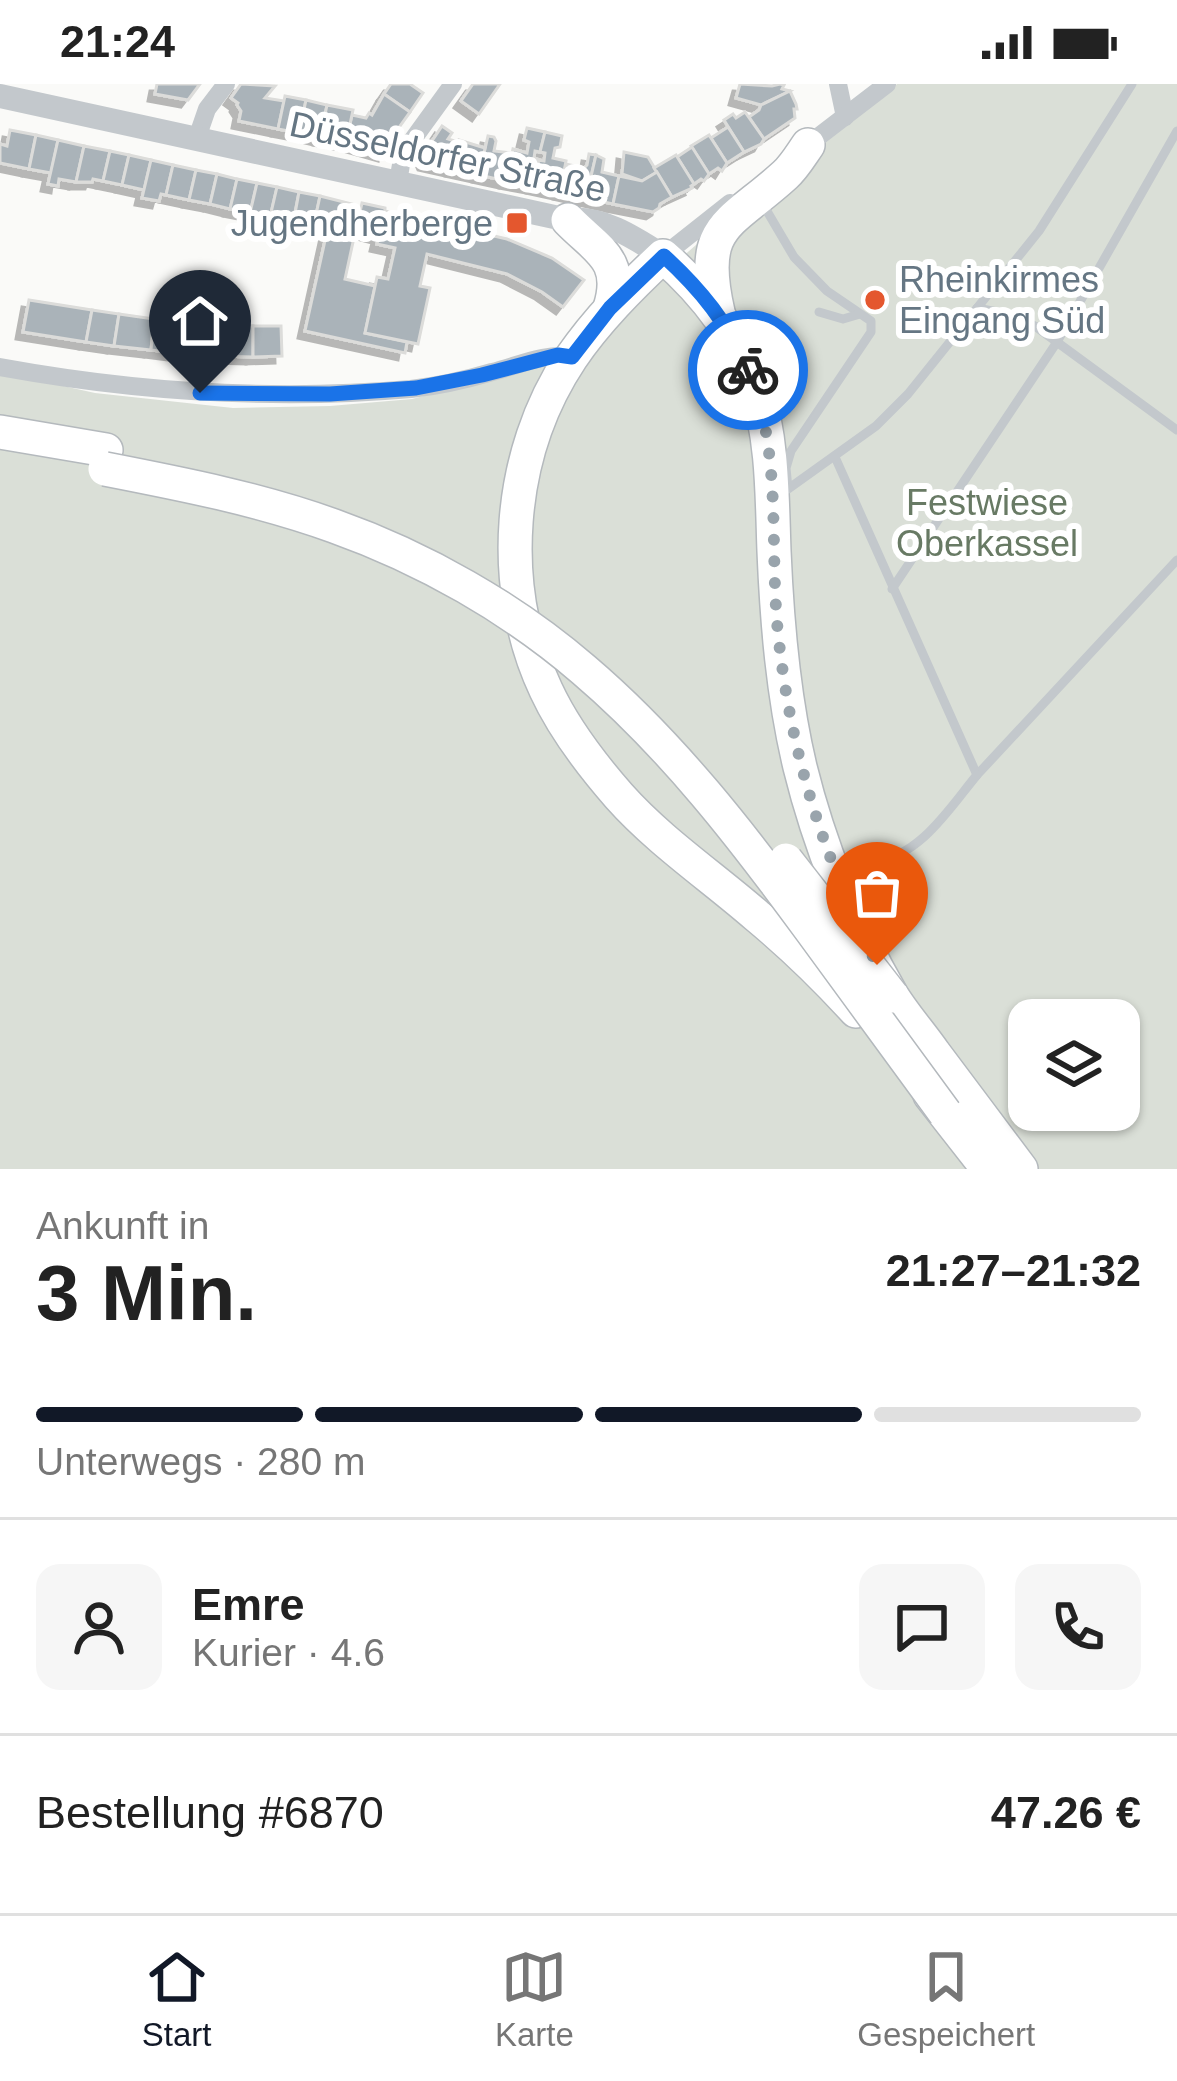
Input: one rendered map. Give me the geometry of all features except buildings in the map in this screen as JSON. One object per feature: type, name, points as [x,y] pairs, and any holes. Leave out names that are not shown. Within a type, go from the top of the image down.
[{"type":"highway","points":[[718,314],[710,271],[721,230],[754,191],[788,173],[808,145]]},
{"type":"highway","points":[[568,220],[611,263],[615,287],[610,308]]},
{"type":"highway","points":[[988,1169],[951,1098],[892,996],[847,904],[818,826],[788,705],[778,628],[769,454],[756,388],[718,314],[664,256],[610,308],[572,357],[532,437],[515,531],[527,641],[546,691],[575,741],[621,798],[812,964],[869,1024],[951,1098],[1021,1169]]},
{"type":"highway","points":[[0,432],[338,527],[409,558],[530,628],[638,719],[690,776],[951,1098]]},
{"type":"highway","points":[[0,452],[105,460],[270,484],[342,508],[480,573],[596,655],[653,708],[771,840],[892,996]]},
{"type":"street","points":[[197,138],[207,109],[226,84]]},
{"type":"street","points":[[398,182],[403,153],[453,84]]},
{"type":"street","points":[[838,84],[845,117]]},
{"type":"street","points":[[808,145],[887,84]]},
{"type":"street","name":"Düsseldorfer Straße","points":[[0,96],[568,220],[586,218],[664,256]]},
{"type":"street","points":[[664,256],[754,191]]},
{"type":"street","points":[[0,367],[166,391],[330,394],[430,386],[558,355],[572,357]]},
{"type":"lane","points":[[754,191],[794,257],[825,294],[871,321],[871,332],[790,452],[788,489],[876,426],[908,394],[1039,231],[1132,84]]},
{"type":"lane","points":[[892,589],[1057,343],[1177,131]]},
{"type":"lane","points":[[976,308],[1012,315],[1177,430]]},
{"type":"lane","points":[[819,312],[843,319],[860,314]]},
{"type":"lane","points":[[835,457],[977,775]]},
{"type":"lane","points":[[875,861],[892,857],[927,835],[1177,560]]},
{"type":"green space","name":"Festwiese Oberkassel","points":[[897,84],[1177,84],[1177,1169],[0,1169],[0,372],[95,393],[233,408],[412,399],[584,355],[667,270],[754,195]]},
{"type":"way so far","points":[[748,370],[769,454],[778,628],[800,768],[847,904],[877,965]]},
{"type":"place","name":"Jugendherberge","points":[[517,223]]},
{"type":"place","name":"Rheinkirmes Eingang Süd","points":[[875,300]]},
{"type":"route","points":[[200,393],[330,394],[416,388],[558,355],[572,357],[610,308],[664,256],[718,314],[748,370]]}]
